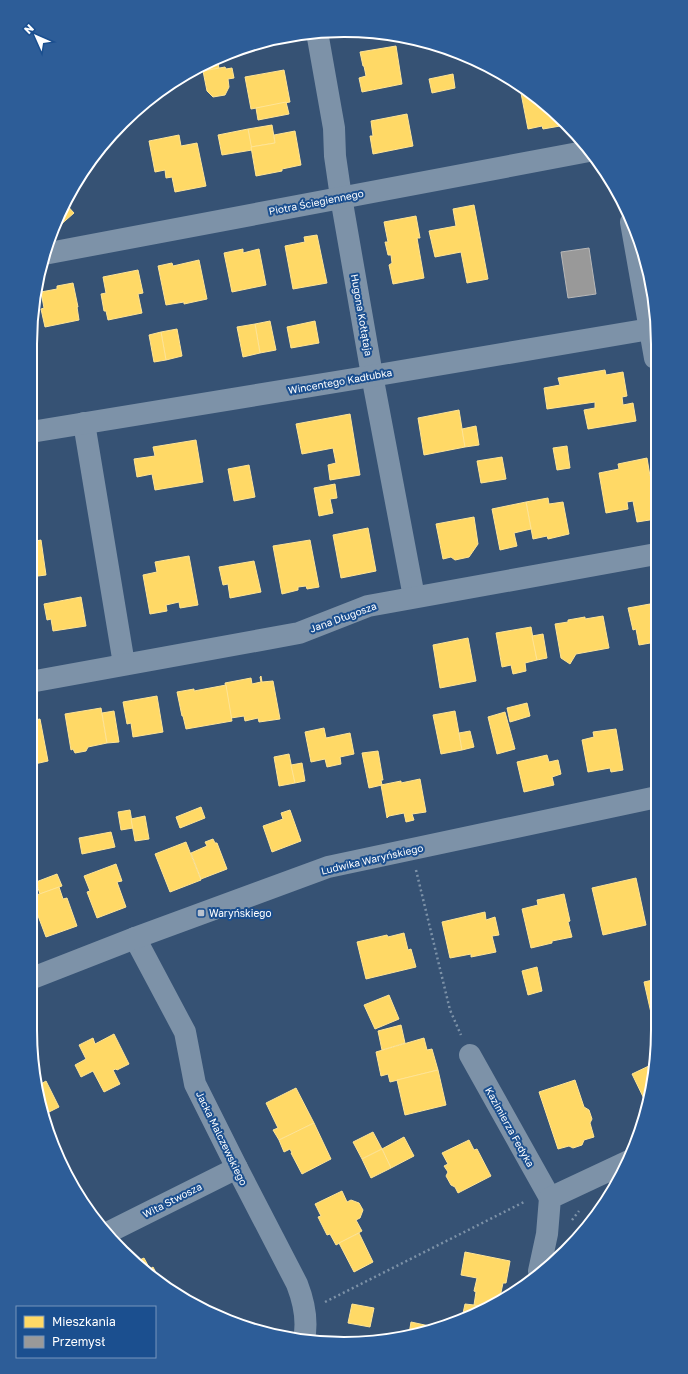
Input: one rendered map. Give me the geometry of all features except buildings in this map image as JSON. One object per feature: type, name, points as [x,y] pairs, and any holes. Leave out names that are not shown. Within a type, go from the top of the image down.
[{"type":"street","name":"Hugona Kołłątaja","points":[[318,39],[334,128],[334,156],[341,198],[372,375],[414,597]]},
{"type":"street","name":"Piotra Ściegiennego","points":[[51,253],[584,152]]},
{"type":"street","points":[[635,246],[650,329]]},
{"type":"street","name":"Wincentego Kadłubka","points":[[37,431],[650,329]]},
{"type":"street","points":[[84,422],[124,664]]},
{"type":"street","name":"Jana Długosza","points":[[37,681],[299,633],[368,606],[651,555]]},
{"type":"street","name":"Ludwika Waryńskiego","points":[[37,976],[135,938],[328,867],[651,798]]},
{"type":"street","name":"Jacka Malczewskiego","points":[[135,938],[185,1032],[195,1084],[236,1168],[297,1284],[305,1312],[305,1334]]},
{"type":"street","name":"Kazimierza Fedyka","points":[[470,1055],[550,1198]]},
{"type":"street","points":[[540,1266],[547,1234],[550,1198],[619,1166]]},
{"type":"street","name":"Wita Stwosza","points":[[112,1231],[236,1168]]},
{"type":"path","points":[[411,850],[450,1010],[470,1055]]},
{"type":"path","points":[[305,1312],[533,1197],[550,1198]]},
{"type":"path","points":[[570,1223],[581,1208]]},
{"type":"place","name":"Waryńskiego","points":[[201,913]]}]
